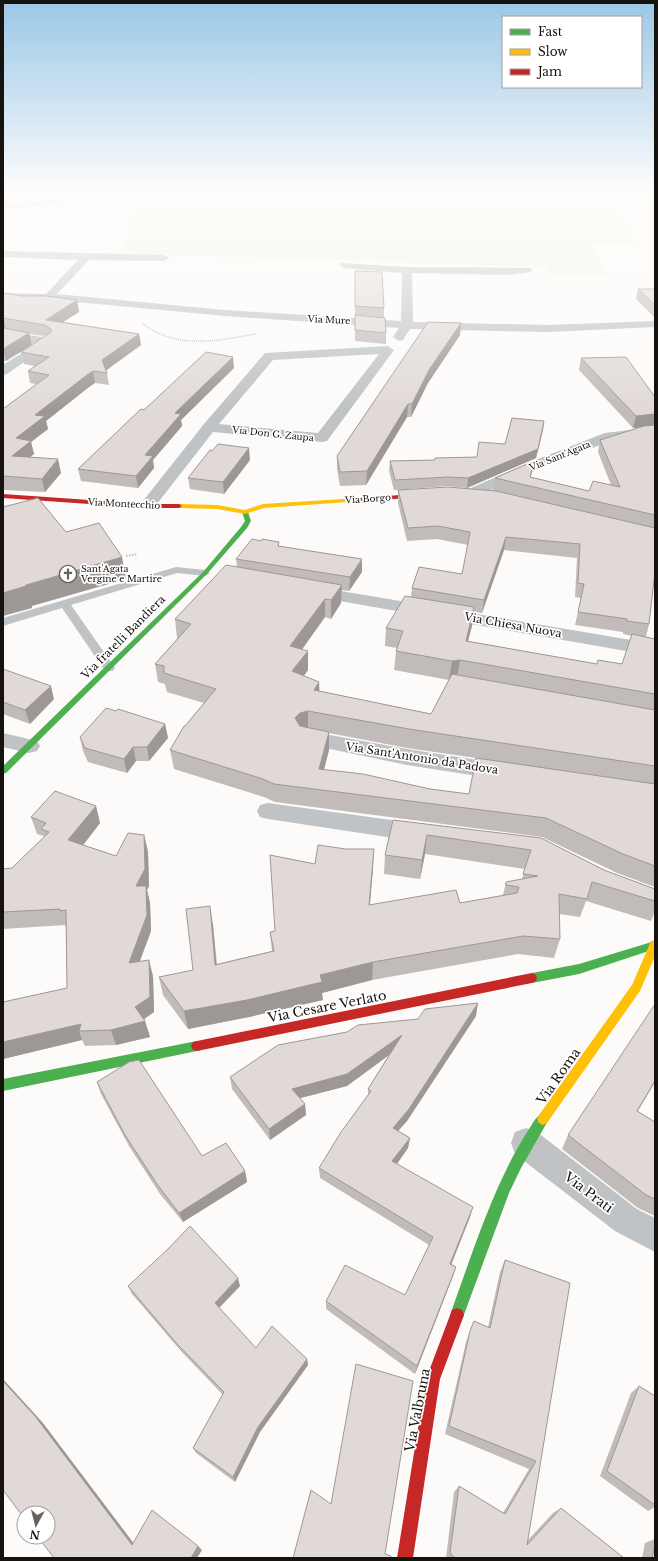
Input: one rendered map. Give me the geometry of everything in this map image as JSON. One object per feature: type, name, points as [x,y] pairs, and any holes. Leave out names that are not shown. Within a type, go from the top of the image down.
[{"type":"street","points":[[50,296],[77,267]]},
{"type":"street","points":[[368,267],[407,270],[508,272],[528,270]]},
{"type":"street","points":[[407,270],[407,324]]},
{"type":"street","name":"Via Mure","points":[[3,296],[50,296],[322,320],[407,324],[565,328],[655,324]]},
{"type":"street","name":"Via Don G. Zaupa","points":[[210,427],[322,438],[407,324]]},
{"type":"street","points":[[3,371],[46,342],[6,335]]},
{"type":"street","name":"Via Don G. Zaupa","points":[[147,506],[269,356],[388,350]]},
{"type":"street","name":"Via Sant'Agata","points":[[466,494],[610,436],[655,431]]},
{"type":"street","name":"Via Borgo","points":[[245,512],[263,506],[439,494]]},
{"type":"street","points":[[466,494],[488,496]]},
{"type":"street","name":"Via Montecchio","points":[[3,496],[147,506],[217,507],[245,512]]},
{"type":"street","name":"Via fratelli Bandiera","points":[[3,771],[109,668],[213,574],[248,521],[245,512]]},
{"type":"street","name":"Via Chiesa Nuova","points":[[292,587],[655,650]]},
{"type":"street","name":"Via Sant'Antonio da Padova","points":[[308,738],[523,775]]},
{"type":"street","points":[[3,740],[29,746]]},
{"type":"street","points":[[268,811],[444,836]]},
{"type":"street","name":"Via Cesare Verlato","points":[[3,1085],[579,969],[655,945]]},
{"type":"street","name":"Via Roma","points":[[490,1226],[526,1143],[636,988],[655,945]]},
{"type":"street","name":"Via Prati","points":[[526,1143],[626,1220],[655,1236]]},
{"type":"street","name":"Via Valbruna","points":[[404,1558],[433,1379],[490,1226]]},
{"type":"lane","points":[[3,622],[176,570],[213,574]]},
{"type":"lane","points":[[65,604],[109,668]]},
{"type":"path","points":[[126,556],[137,554]]},
{"type":"green space","points":[[540,267],[603,267],[607,275],[550,274],[545,267]]},
{"type":"building","points":[[355,271],[382,272],[384,308],[355,306]]},
{"type":"building","points":[[638,289],[655,289],[655,305]]},
{"type":"building","points":[[3,293],[77,300],[46,320],[139,334],[102,360],[107,373],[93,371],[87,375],[35,415],[45,416],[16,438],[31,441],[12,456],[58,459],[42,479],[3,476],[3,409],[49,375],[28,371],[49,357],[21,352],[51,332],[51,329],[45,325],[3,318]]},
{"type":"building","points":[[355,315],[385,318],[386,333],[355,330]]},
{"type":"building","points":[[428,322],[461,323],[429,370],[412,404],[408,404],[367,471],[340,472],[337,456]]},
{"type":"building","points":[[3,328],[29,333],[3,349]]},
{"type":"building","points":[[206,352],[233,357],[175,413],[181,414],[145,455],[153,456],[136,476],[78,469],[141,409],[144,410]]},
{"type":"building","points":[[626,357],[655,397],[655,414],[636,416],[581,358]]},
{"type":"building","points":[[512,418],[544,421],[538,449],[468,478],[448,477],[395,480],[390,461],[477,457],[479,442],[505,444]]},
{"type":"building","points":[[655,425],[655,515],[495,478],[534,461],[530,477],[589,491],[593,481],[620,487],[600,440],[644,426]]},
{"type":"building","points":[[218,444],[249,448],[223,482],[188,478],[210,450],[212,451]]},
{"type":"building","points":[[448,487],[496,491],[655,528],[655,572],[649,624],[627,621],[627,619],[578,612],[584,584],[578,583],[580,544],[506,537],[484,600],[412,588],[419,567],[462,574],[470,532],[438,526],[408,528],[398,490]]},
{"type":"building","points":[[38,498],[66,532],[99,523],[122,557],[3,593],[3,507]]},
{"type":"building","points":[[252,539],[279,542],[278,546],[362,559],[350,577],[236,559]]},
{"type":"building","points":[[226,565],[342,585],[331,600],[325,599],[290,646],[308,651],[292,671],[319,682],[314,690],[431,714],[452,674],[655,710],[655,766],[409,729],[308,711],[300,713],[295,718],[300,726],[329,732],[319,769],[363,774],[430,789],[469,794],[476,758],[655,784],[655,866],[623,854],[546,818],[274,784],[263,779],[170,750],[184,726],[216,689],[164,673],[164,666],[155,664],[191,624],[175,619]]},
{"type":"building","points":[[405,596],[474,607],[466,641],[597,664],[598,660],[622,664],[632,634],[655,639],[655,694],[460,660],[452,661],[396,651],[403,631],[386,628]]},
{"type":"building","points":[[3,669],[51,686],[25,710],[3,702]]},
{"type":"building","points":[[106,708],[116,711],[118,709],[165,724],[147,747],[133,747],[124,759],[85,748],[80,737]]},
{"type":"building","points":[[55,791],[96,806],[68,840],[116,856],[128,833],[144,835],[145,869],[136,886],[146,886],[147,915],[129,963],[149,960],[150,997],[135,1007],[145,1021],[111,1030],[79,1031],[81,1024],[3,1042],[3,1002],[67,988],[66,910],[3,912],[3,869],[12,868],[49,832],[41,829],[46,823],[31,817]]},
{"type":"building","points":[[393,820],[541,838],[604,870],[655,889],[655,901],[592,882],[587,899],[559,894],[560,939],[523,936],[373,962],[320,975],[322,982],[247,1000],[184,1011],[159,977],[193,970],[186,909],[210,906],[215,965],[274,951],[270,932],[275,931],[270,855],[315,864],[318,845],[346,849],[374,849],[369,905],[456,890],[460,903],[517,893],[519,887],[506,885],[506,882],[538,876],[523,874],[531,850],[427,835],[422,860],[385,855]]},
{"type":"building","points":[[478,1003],[409,1109],[393,1128],[410,1138],[392,1161],[473,1207],[450,1264],[456,1267],[417,1366],[326,1301],[345,1265],[405,1295],[433,1237],[319,1168],[341,1132],[371,1091],[368,1089],[402,1035],[347,1074],[292,1089],[305,1104],[269,1129],[230,1077],[278,1045],[347,1032],[358,1025],[418,1019],[425,1009]]},
{"type":"building","points":[[655,1004],[655,1081],[637,1111],[655,1122],[655,1199],[646,1195],[568,1135]]},
{"type":"building","points":[[139,1060],[202,1156],[226,1143],[245,1171],[179,1213],[157,1184],[125,1135],[97,1082],[129,1062]]},
{"type":"building","points":[[190,1226],[238,1278],[215,1303],[256,1348],[272,1326],[307,1359],[258,1427],[233,1477],[193,1448],[224,1392],[178,1345],[128,1286],[167,1250]]},
{"type":"building","points":[[505,1260],[570,1283],[527,1545],[561,1508],[624,1558],[455,1558],[450,1553],[459,1486],[505,1514],[536,1461],[449,1426],[470,1331],[474,1321],[490,1328]]},
{"type":"building","points":[[356,1364],[413,1381],[385,1554],[391,1556],[391,1558],[293,1558],[311,1490],[331,1504]]},
{"type":"building","points":[[3,1381],[35,1416],[132,1545],[152,1510],[198,1546],[191,1558],[54,1558],[44,1545],[56,1545],[56,1505],[16,1505],[16,1507],[3,1490]]},
{"type":"building","points":[[639,1386],[655,1396],[655,1505],[607,1471]]},
{"type":"building","points":[[655,1545],[655,1558],[652,1558]]},
{"type":"traffic: fast","points":[[3,771],[205,573],[244,528],[248,521],[245,512]]},
{"type":"traffic: fast","points":[[532,978],[579,969],[655,945]]},
{"type":"traffic: fast","points":[[3,1085],[197,1046]]},
{"type":"traffic: fast","points":[[457,1315],[494,1214],[516,1164],[543,1119]]},
{"type":"traffic: slow","points":[[179,506],[217,507],[245,512],[263,506],[359,500]]},
{"type":"traffic: slow","points":[[543,1119],[636,988],[655,944]]},
{"type":"traffic: jam","points":[[359,500],[428,495]]},
{"type":"traffic: jam","points":[[3,496],[147,506],[179,506]]},
{"type":"traffic: jam","points":[[197,1046],[532,978]]},
{"type":"traffic: jam","points":[[405,1558],[433,1379],[457,1315]]},
{"type":"place","name":"Sant'Agata Vergine e Martire","points":[[68,574]]}]
